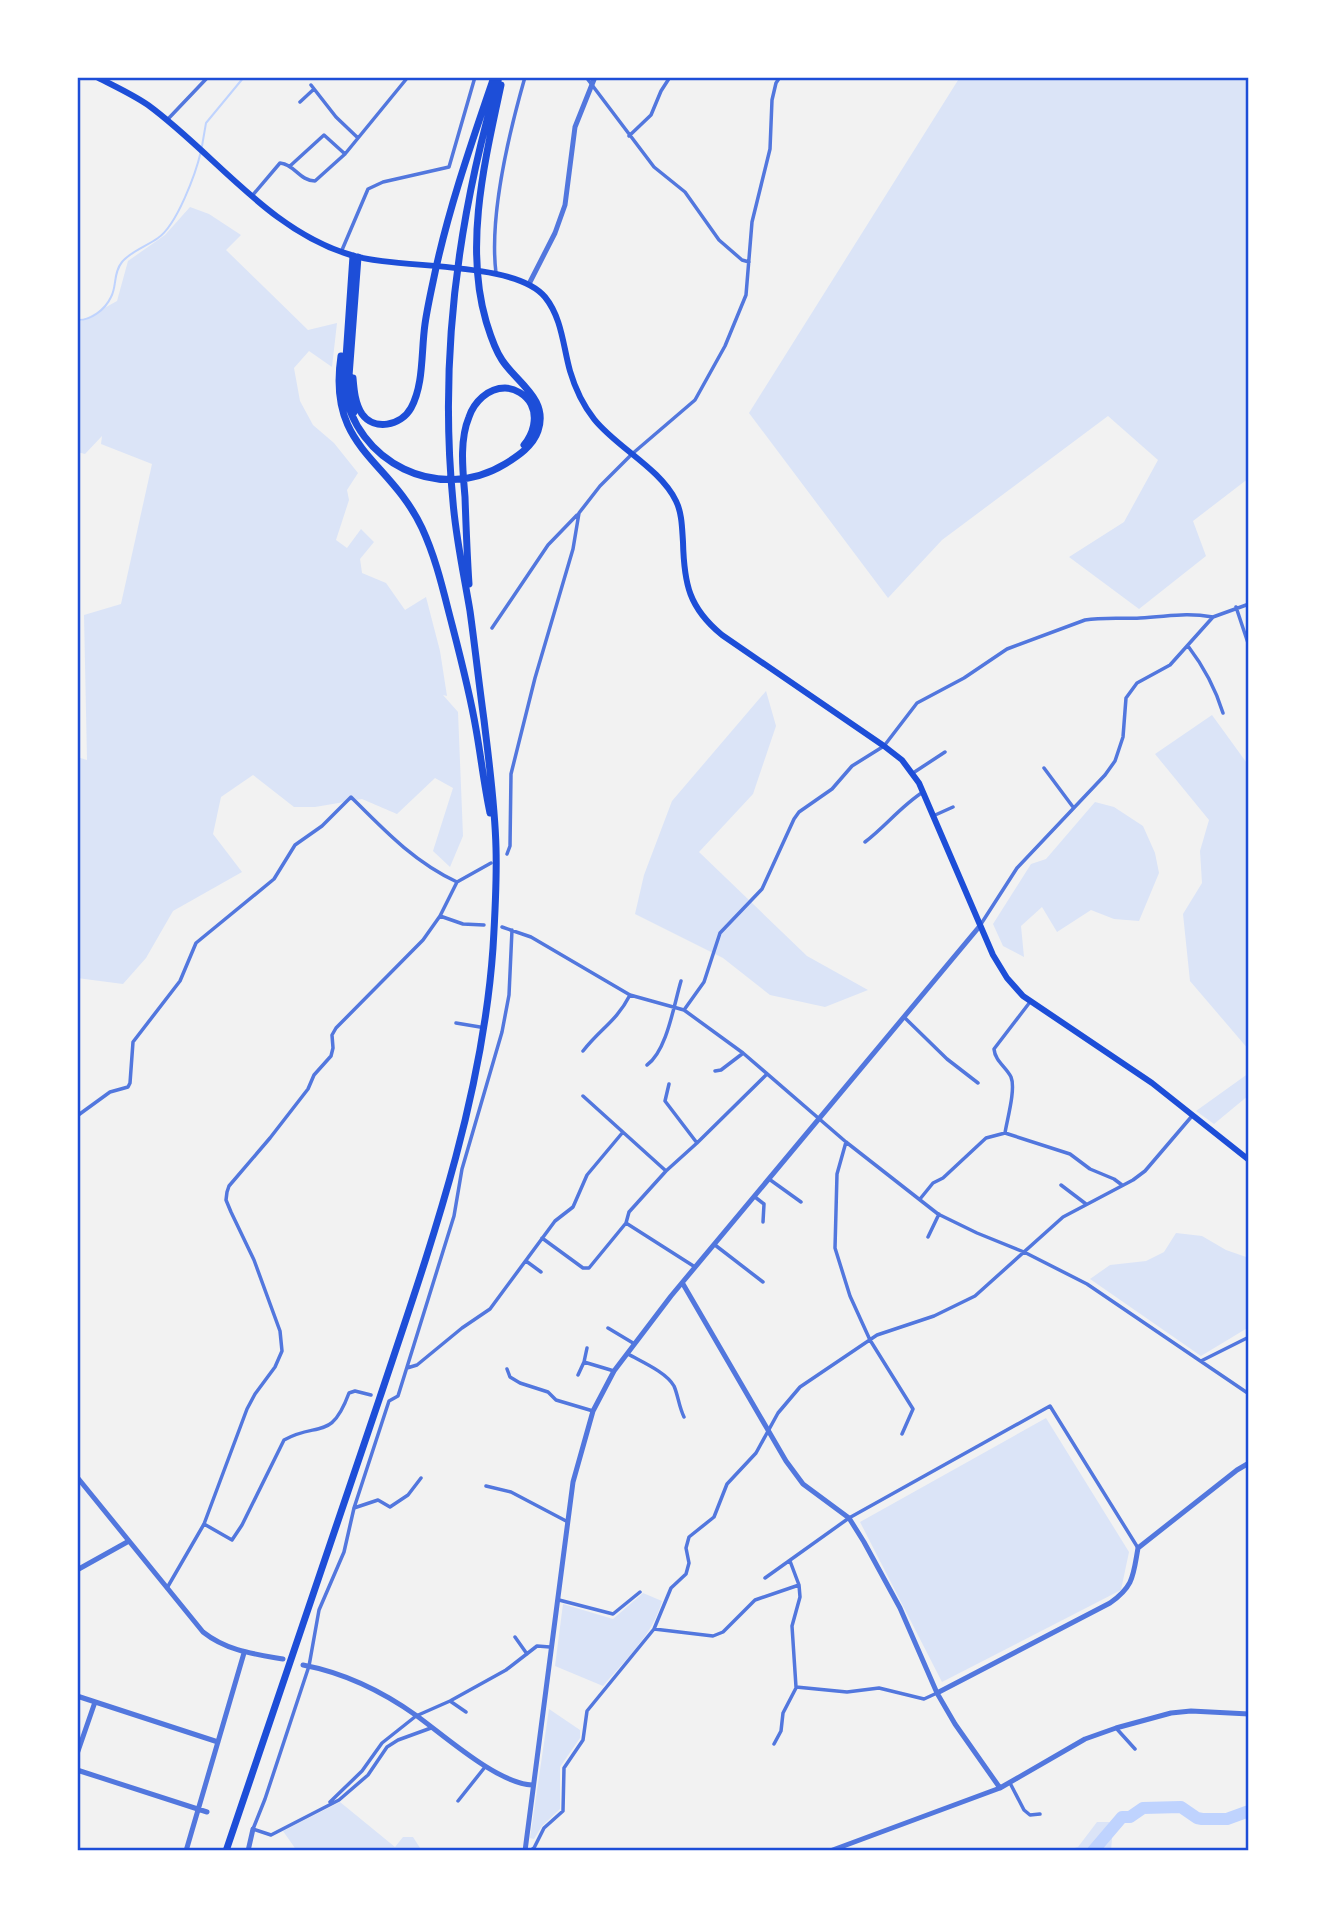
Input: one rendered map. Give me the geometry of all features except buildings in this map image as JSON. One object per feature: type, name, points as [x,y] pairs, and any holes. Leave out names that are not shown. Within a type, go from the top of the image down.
[{"type":"highway","points":[[97,77],[136,97],[252,196],[315,240],[355,257],[496,273],[530,284],[542,293],[556,316],[571,373],[594,419],[664,484],[676,501],[682,528],[686,584],[694,606],[708,624],[884,746],[913,773],[979,927],[1007,978],[1030,1002],[1152,1083],[1249,1160]]},
{"type":"highway","points":[[351,356],[358,406],[364,416],[380,425],[393,424],[407,415],[416,396],[425,325],[444,238],[499,77]]},
{"type":"highway","points":[[347,318],[344,387],[346,402],[355,425],[369,444],[400,467],[433,476],[482,473],[515,458],[535,438],[541,420],[539,405],[497,351],[485,318],[478,279],[479,219],[499,77]]},
{"type":"highway","points":[[226,1851],[412,1302],[463,1131],[487,1014],[496,898],[496,845],[470,613],[456,527],[448,430],[450,329],[467,208],[499,77]]},
{"type":"highway","points":[[355,257],[349,376],[351,401],[360,425],[384,453],[433,476]]},
{"type":"highway","points":[[355,257],[338,380],[339,401],[352,435],[370,461],[404,496],[434,554],[468,690],[496,845]]},
{"type":"highway","points":[[470,613],[463,471],[465,432],[469,417],[482,397],[492,390],[504,388],[517,391],[525,397],[534,412],[532,433],[520,449],[482,473]]},
{"type":"street","points":[[166,120],[208,77]]},
{"type":"street","points":[[252,196],[278,164],[285,163],[307,180],[314,181],[345,154],[408,77]]},
{"type":"street","points":[[341,252],[368,189],[383,182],[449,167],[475,77]]},
{"type":"street","points":[[496,273],[494,232],[509,138],[525,77]]},
{"type":"street","points":[[586,77],[654,167],[685,192],[719,240],[742,260],[749,262]]},
{"type":"street","points":[[530,284],[555,233],[565,205],[575,127],[595,77]]},
{"type":"street","points":[[629,136],[651,115],[670,77]]},
{"type":"street","points":[[492,628],[548,545],[600,486],[632,454],[695,400],[737,320],[746,295],[752,222],[770,149],[772,100],[780,77]]},
{"type":"street","points":[[300,102],[313,87],[336,117],[358,138]]},
{"type":"street","points":[[290,166],[324,135],[345,154]]},
{"type":"street","points":[[506,854],[510,846],[511,774],[535,678],[573,549],[579,513]]},
{"type":"street","points":[[527,1851],[532,1785],[553,1647],[573,1482],[593,1411],[614,1371],[633,1343],[979,927],[1017,868],[1105,775],[1115,761],[1124,737],[1126,698],[1137,683],[1170,665],[1213,617],[1249,604]]},
{"type":"street","points":[[1237,607],[1249,646]]},
{"type":"street","points":[[684,1010],[704,982],[720,933],[762,889],[799,812],[832,789],[852,766],[884,746],[917,703],[964,678],[1007,649],[1085,620],[1189,613],[1213,617]]},
{"type":"street","points":[[1188,646],[1215,687],[1223,713]]},
{"type":"street","points":[[913,773],[945,752]]},
{"type":"street","points":[[1044,768],[1073,807]]},
{"type":"street","points":[[865,842],[881,830],[907,802],[923,792]]},
{"type":"street","points":[[77,1116],[110,1092],[128,1087],[134,1042],[180,981],[196,943],[274,879],[295,845],[322,826],[351,797],[398,845],[435,872],[457,882]]},
{"type":"street","points":[[933,816],[953,807]]},
{"type":"street","points":[[167,1588],[204,1524],[254,1394],[275,1367],[282,1351],[280,1331],[254,1260],[226,1200],[229,1185],[270,1138],[308,1089],[314,1075],[331,1056],[332,1035],[336,1028],[423,940],[440,916],[457,882],[491,863]]},
{"type":"street","points":[[440,916],[463,924],[484,925]]},
{"type":"street","points":[[502,927],[531,937],[630,995],[684,1010],[743,1053],[846,1142],[939,1214],[1087,1284],[1249,1394]]},
{"type":"street","points":[[248,1851],[306,1666],[319,1610],[344,1552],[354,1508],[389,1401],[398,1396],[454,1216],[462,1169],[502,1032],[509,995],[512,930]]},
{"type":"street","points":[[647,1065],[654,1060],[669,1027],[681,981]]},
{"type":"street","points":[[583,1051],[595,1036],[620,1014],[630,995]]},
{"type":"street","points":[[1004,1133],[1013,1086],[1010,1075],[995,1056],[994,1049],[1030,1002]]},
{"type":"street","points":[[905,1018],[947,1059],[978,1083]]},
{"type":"street","points":[[456,1023],[480,1027]]},
{"type":"street","points":[[496,1031],[502,1032]]},
{"type":"street","points":[[715,1071],[721,1070],[743,1053]]},
{"type":"street","points":[[542,1238],[583,1269],[589,1268],[626,1223],[629,1212],[666,1171],[767,1074]]},
{"type":"street","points":[[669,1084],[665,1101],[697,1143]]},
{"type":"street","points":[[583,1096],[666,1171]]},
{"type":"street","points":[[527,1851],[544,1828],[563,1811],[564,1768],[583,1740],[587,1711],[654,1629],[671,1588],[686,1574],[689,1563],[686,1548],[689,1537],[714,1517],[727,1484],[755,1452],[778,1413],[800,1387],[870,1340],[934,1316],[975,1296],[1063,1217],[1145,1171],[1193,1114]]},
{"type":"street","points":[[407,1368],[417,1365],[490,1309],[555,1221],[573,1207],[587,1175],[623,1132]]},
{"type":"street","points":[[919,1199],[933,1183],[943,1178],[986,1138],[1004,1133],[1070,1154],[1090,1169],[1122,1185]]},
{"type":"street","points":[[846,1142],[837,1174],[835,1248],[850,1296],[870,1340],[913,1409],[902,1434]]},
{"type":"street","points":[[769,1179],[801,1202]]},
{"type":"street","points":[[1061,1185],[1086,1204]]},
{"type":"street","points":[[754,1197],[764,1204],[763,1222]]},
{"type":"street","points":[[928,1237],[939,1214]]},
{"type":"street","points":[[626,1223],[696,1268]]},
{"type":"street","points":[[715,1245],[763,1282]]},
{"type":"street","points":[[525,1261],[541,1272]]},
{"type":"street","points":[[683,1284],[767,1430],[803,1484],[849,1518],[900,1608],[937,1693],[1000,1788]]},
{"type":"street","points":[[608,1328],[633,1343]]},
{"type":"street","points":[[1201,1361],[1249,1337]]},
{"type":"street","points":[[578,1375],[587,1348]]},
{"type":"street","points":[[626,1353],[668,1379],[675,1388],[676,1399],[684,1418]]},
{"type":"street","points":[[584,1362],[614,1371]]},
{"type":"street","points":[[507,1369],[510,1377],[520,1384],[548,1392],[556,1400],[593,1411]]},
{"type":"street","points":[[204,1524],[232,1540],[284,1440],[326,1427],[342,1413],[349,1393],[355,1391],[371,1395]]},
{"type":"street","points":[[765,1578],[849,1518],[1050,1406],[1138,1548]]},
{"type":"street","points":[[796,1687],[848,1692],[879,1688],[923,1699],[937,1693],[1110,1603],[1126,1592],[1138,1548],[1249,1463]]},
{"type":"street","points":[[77,1477],[203,1632],[225,1646],[244,1653],[283,1659]]},
{"type":"street","points":[[354,1508],[379,1500],[390,1507],[408,1495],[421,1478]]},
{"type":"street","points":[[486,1486],[511,1492],[568,1522]]},
{"type":"street","points":[[77,1570],[129,1541]]},
{"type":"street","points":[[774,1744],[781,1731],[783,1713],[796,1687],[792,1626],[800,1597],[799,1585],[790,1561]]},
{"type":"street","points":[[654,1629],[713,1636],[723,1632],[755,1601],[799,1585]]},
{"type":"street","points":[[559,1600],[613,1614],[640,1592]]},
{"type":"street","points":[[514,1637],[527,1654]]},
{"type":"street","points":[[326,1806],[362,1771],[382,1743],[416,1716],[450,1701],[506,1670],[537,1646],[553,1647]]},
{"type":"street","points":[[186,1851],[244,1653]]},
{"type":"street","points":[[306,1666],[365,1684],[509,1780],[532,1785]]},
{"type":"street","points":[[77,1696],[218,1742]]},
{"type":"street","points":[[450,1701],[466,1712]]},
{"type":"street","points":[[77,1754],[95,1702]]},
{"type":"street","points":[[830,1851],[1000,1788],[1085,1739],[1116,1728],[1171,1713],[1249,1714]]},
{"type":"street","points":[[253,1829],[271,1835],[339,1800],[368,1775],[387,1747],[431,1728]]},
{"type":"street","points":[[1116,1728],[1135,1749]]},
{"type":"street","points":[[458,1801],[487,1766]]},
{"type":"street","points":[[77,1770],[207,1812]]},
{"type":"street","points":[[1010,1783],[1024,1810],[1030,1815],[1040,1814]]},
{"type":"shaded area","points":[[960,77],[1249,77],[1249,478],[1193,521],[1206,556],[1139,609],[1069,557],[1124,522],[1158,460],[1108,416],[942,540],[888,598],[749,413]]},
{"type":"shaded area","points":[[190,207],[209,214],[241,235],[226,250],[308,330],[337,323],[332,367],[309,351],[294,368],[300,401],[313,425],[334,443],[358,473],[347,490],[349,500],[336,540],[347,548],[361,529],[374,542],[360,559],[362,573],[386,583],[405,610],[426,597],[440,651],[447,696],[443,695],[458,712],[463,836],[450,867],[433,851],[453,788],[435,778],[397,814],[362,799],[315,807],[294,807],[253,775],[221,797],[213,834],[242,872],[173,911],[146,958],[123,984],[77,978],[77,757],[87,760],[84,615],[121,604],[152,464],[101,444],[102,436],[85,454],[77,452],[77,320],[81,321],[117,301],[128,261],[165,235]]},
{"type":"shaded area","points":[[766,691],[776,726],[753,794],[699,852],[807,956],[868,990],[825,1007],[770,995],[723,958],[635,914],[644,875],[672,801]]},
{"type":"shaded area","points":[[1212,715],[1249,766],[1249,1050],[1190,981],[1183,914],[1202,883],[1200,851],[1209,820],[1155,754]]},
{"type":"shaded area","points":[[1095,802],[1114,807],[1143,826],[1155,853],[1159,873],[1139,921],[1114,919],[1091,910],[1057,932],[1042,907],[1021,926],[1024,957],[1003,946],[993,924],[1031,864],[1046,859]]},
{"type":"shaded area","points":[[1249,1073],[1249,1095],[1214,1124],[1196,1111]]},
{"type":"shaded area","points":[[1176,1233],[1202,1236],[1226,1250],[1249,1258],[1249,1327],[1201,1356],[1090,1279],[1110,1265],[1146,1261],[1164,1252]]},
{"type":"shaded area","points":[[1046,1418],[1129,1552],[1121,1590],[942,1682],[860,1522]]},
{"type":"shaded area","points":[[643,1593],[662,1601],[658,1613],[637,1647],[603,1686],[555,1666],[563,1604],[613,1619]]},
{"type":"shaded area","points":[[549,1709],[580,1730],[580,1738],[560,1767],[560,1809],[542,1826],[534,1839],[530,1838]]},
{"type":"shaded area","points":[[340,1802],[395,1847],[403,1837],[413,1837],[422,1851],[297,1851],[283,1831]]},
{"type":"shaded area","points":[[1097,1822],[1109,1822],[1113,1826],[1111,1851],[1064,1851],[1078,1847]]},
{"type":"waterway","points":[[202,146],[206,123],[244,77]]},
{"type":"waterway","points":[[77,320],[92,317],[105,306],[113,293],[117,271],[122,262],[158,238],[172,222],[190,185],[201,151]]},
{"type":"waterway","points":[[1093,1851],[1122,1817],[1130,1817],[1143,1808],[1181,1807],[1202,1819],[1227,1819],[1249,1811]]}]
